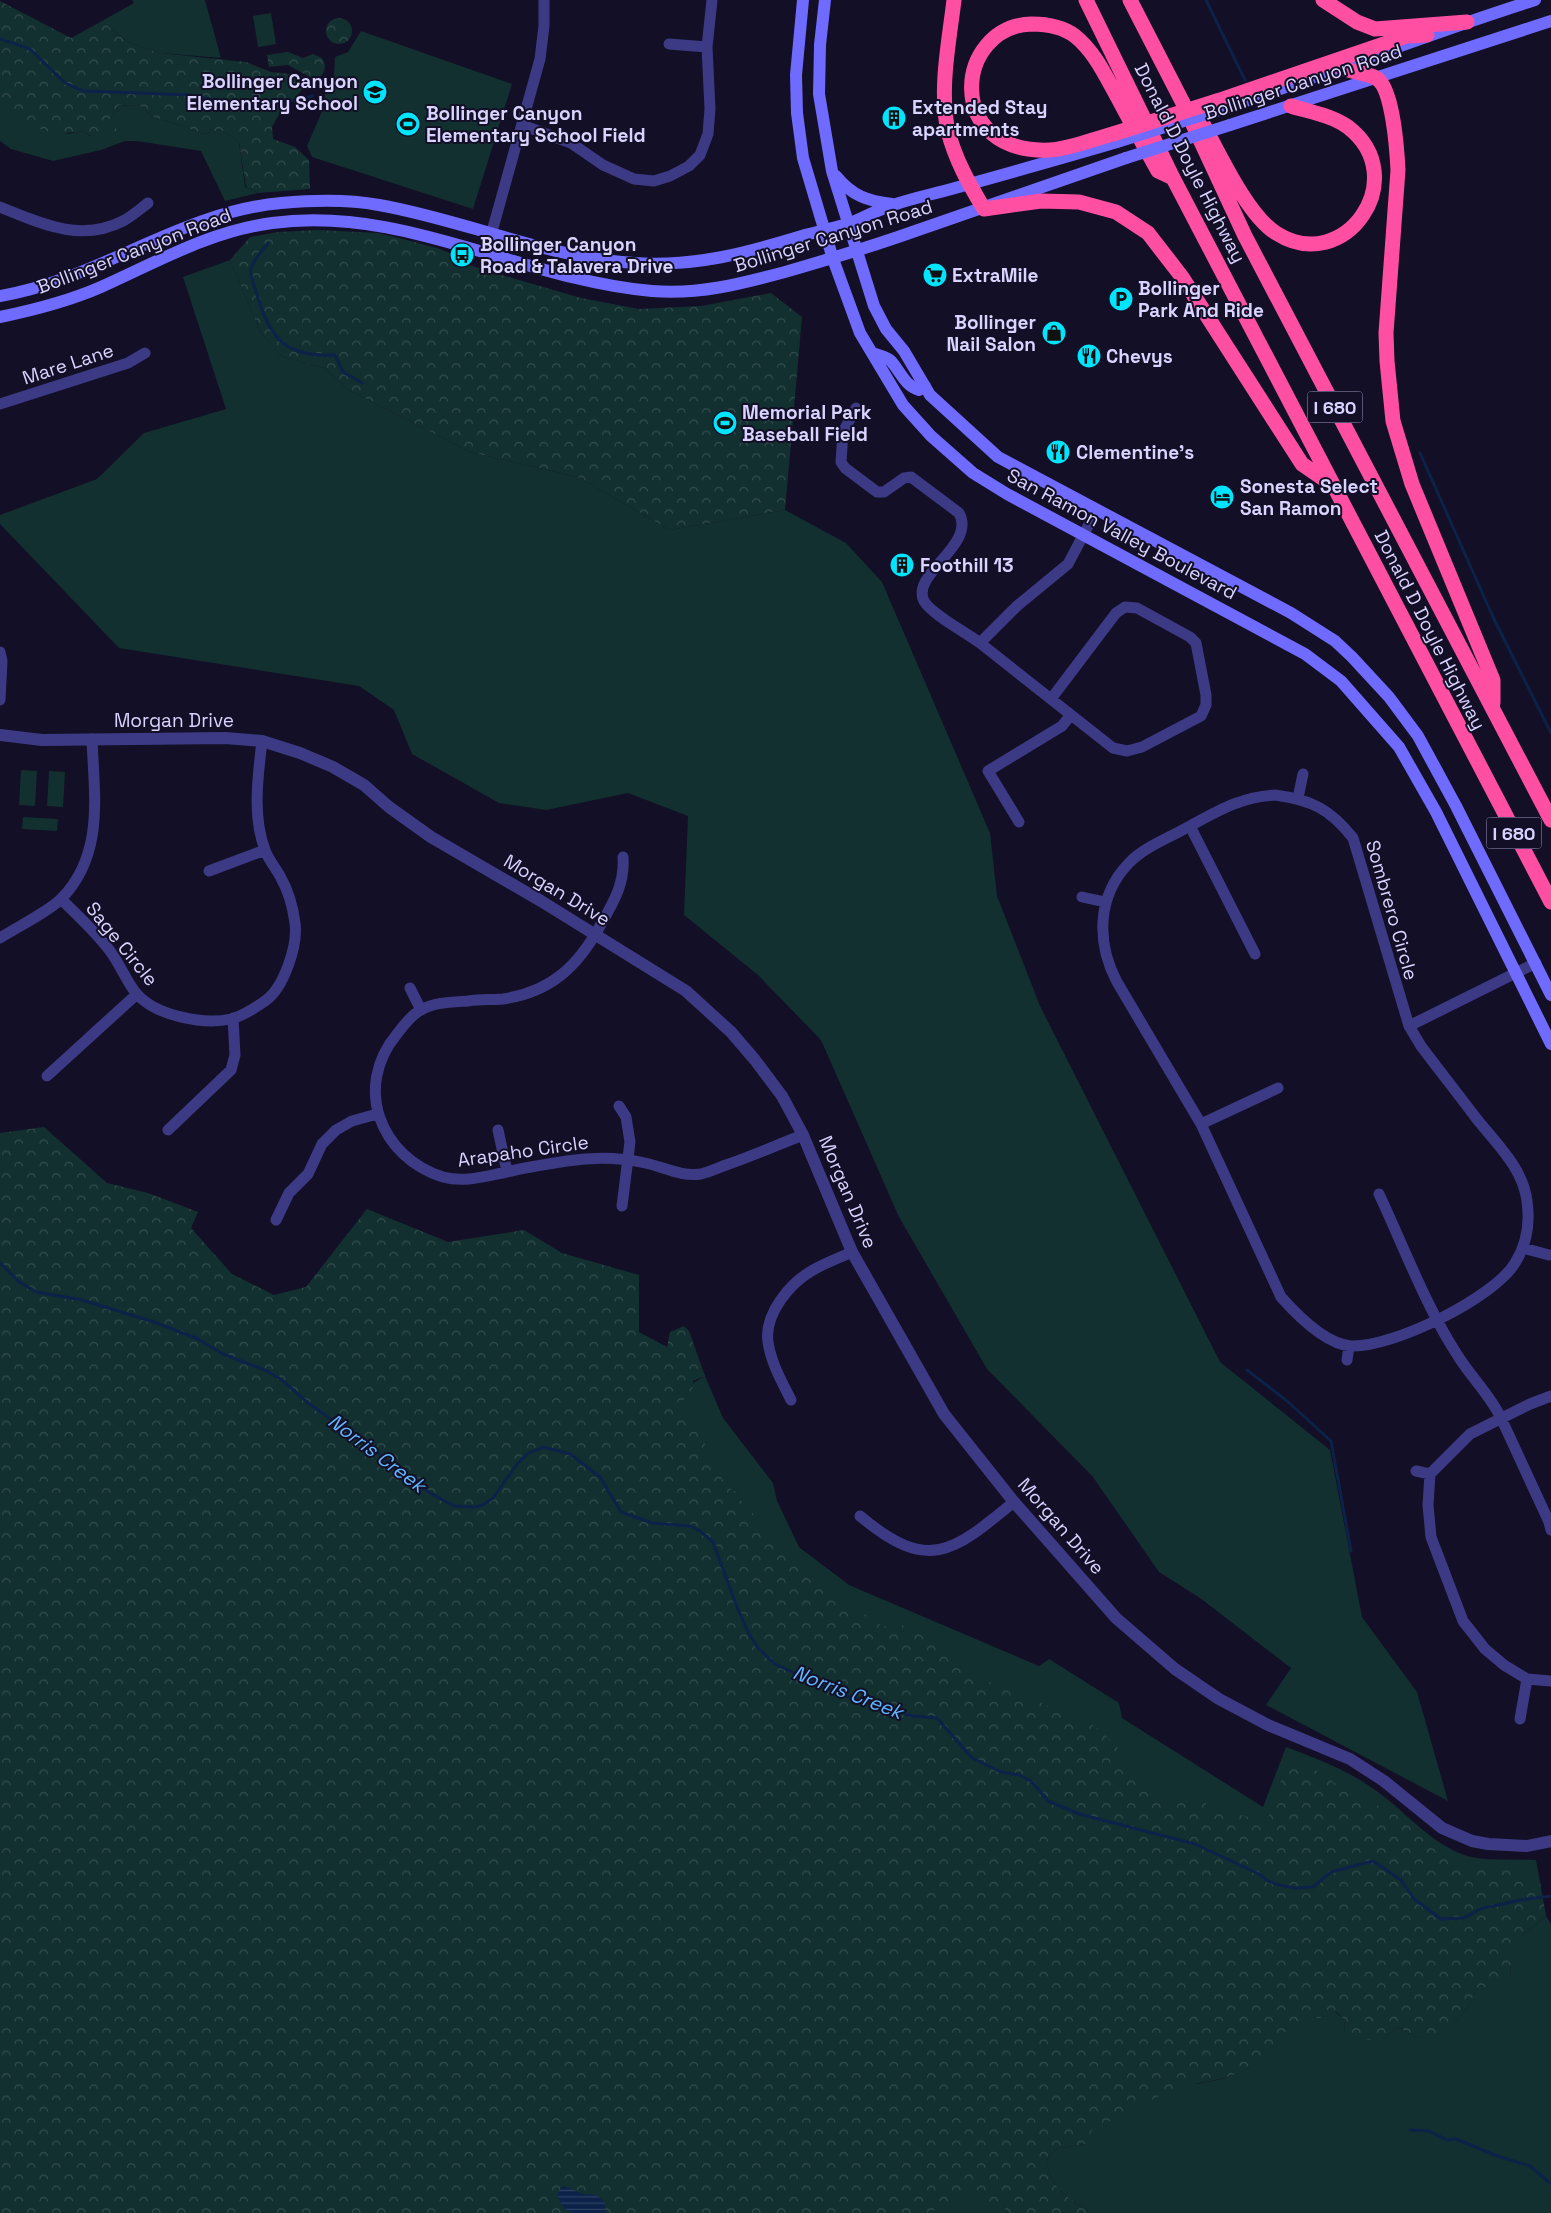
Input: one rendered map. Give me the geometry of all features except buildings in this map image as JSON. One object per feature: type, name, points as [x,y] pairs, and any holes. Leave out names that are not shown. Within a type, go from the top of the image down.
[{"type":"highway","points":[[954,0],[946,83],[946,116],[951,139],[969,184],[984,209],[1042,201],[1078,202],[1116,212],[1148,233],[1182,276],[1302,464],[1333,485]]},
{"type":"highway","name":"Donald D Doyle Highway","points":[[1086,0],[1173,178],[1551,902]]},
{"type":"highway","name":"Donald D Doyle Highway","points":[[1130,0],[1183,103],[1245,236],[1551,820]]},
{"type":"highway","points":[[1323,0],[1357,22],[1375,29],[1467,22]]},
{"type":"highway","points":[[1173,178],[1158,171],[1096,60],[1074,36],[1058,27],[1026,24],[1008,29],[994,39],[983,51],[971,80],[976,112],[983,127],[994,138],[1011,146],[1028,150],[1052,150],[1115,138],[1220,105],[1407,36],[1427,36]]},
{"type":"highway","points":[[1342,68],[1376,78],[1387,93],[1397,162],[1397,196],[1386,334],[1393,421],[1412,484],[1493,680],[1493,707]]},
{"type":"highway","points":[[1183,103],[1196,113],[1241,190],[1263,222],[1276,233],[1291,240],[1309,243],[1327,242],[1342,236],[1357,224],[1367,211],[1374,189],[1374,167],[1362,141],[1348,128],[1332,118],[1291,106]]},
{"type":"main road","name":"San Ramon Valley Boulevard","points":[[803,0],[796,74],[797,113],[803,158],[833,259],[860,333],[903,405],[931,436],[973,473],[1006,494],[1305,654],[1341,681],[1399,747],[1436,812],[1551,1044]]},
{"type":"main road","name":"San Ramon Valley Boulevard","points":[[825,0],[820,46],[819,94],[832,171],[874,306],[886,329],[930,395],[998,457],[1096,511],[1291,613],[1334,641],[1352,657],[1389,697],[1418,736],[1456,806],[1551,994]]},
{"type":"main road","name":"Bollinger Canyon Road","points":[[1220,105],[1342,68],[1427,36],[1536,0]]},
{"type":"main road","name":"Bollinger Canyon Road","points":[[0,317],[38,309],[99,288],[186,247],[230,231],[272,223],[357,221],[427,235],[552,274],[600,285],[675,292],[733,286],[833,259],[984,209],[1126,158],[1551,21]]},
{"type":"main road","name":"Bollinger Canyon Road","points":[[0,296],[23,292],[96,267],[177,230],[217,216],[277,203],[316,201],[378,205],[604,260],[658,264],[700,262],[739,255],[849,223],[894,204],[969,184],[1115,138]]},
{"type":"main road","points":[[832,171],[856,195],[871,201],[894,204]]},
{"type":"main road","points":[[872,353],[890,359],[904,379],[914,388],[919,390],[925,386]]},
{"type":"street","points":[[486,253],[540,59],[544,26],[544,0]]},
{"type":"street","points":[[522,125],[571,143],[603,165],[634,179],[654,181],[670,176],[689,166],[700,155],[708,134],[710,109],[707,47],[712,0]]},
{"type":"street","points":[[669,44],[707,47]]},
{"type":"street","points":[[0,207],[54,228],[74,232],[99,229],[123,221],[148,203]]},
{"type":"street","name":"Mare Lane","points":[[0,404],[128,363],[145,353]]},
{"type":"street","points":[[856,408],[843,432],[842,462],[845,468],[877,492],[884,492],[904,478],[911,477],[959,513],[964,521],[954,545],[925,582],[923,590],[924,600],[931,608],[980,642],[1070,716],[1113,748],[1127,751],[1142,746],[1201,716],[1206,705],[1206,695],[1196,643],[1190,637],[1137,608],[1125,607],[1116,613],[1051,699]]},
{"type":"street","points":[[980,642],[1017,606],[1068,564],[1096,511]]},
{"type":"street","points":[[0,652],[2,670],[0,700]]},
{"type":"street","points":[[1019,822],[988,771],[1062,726],[1070,716]]},
{"type":"street","name":"Morgan Drive","points":[[0,736],[42,740],[180,737],[262,741],[333,767],[364,785],[389,807],[431,837],[686,991],[731,1032],[782,1096],[803,1134],[852,1252],[944,1414],[1014,1502],[1116,1618],[1174,1669],[1219,1700],[1268,1725],[1350,1759],[1384,1781],[1436,1824],[1457,1835],[1488,1844],[1510,1846],[1527,1846],[1551,1840]]},
{"type":"street","points":[[0,938],[61,899],[81,871],[93,843],[95,820],[92,739]]},
{"type":"street","name":"Sage Circle","points":[[61,899],[91,928],[106,946],[136,994],[157,1008],[179,1016],[208,1022],[233,1018],[268,999],[284,977],[292,954],[296,925],[292,907],[281,878],[265,850],[258,820],[257,783],[262,741]]},
{"type":"street","points":[[1298,798],[1303,774]]},
{"type":"street","name":"Sombrero Circle","points":[[1275,795],[1298,798],[1319,805],[1341,823],[1353,838],[1409,1026],[1421,1046],[1511,1161],[1519,1176],[1527,1200],[1528,1228],[1523,1248],[1515,1264],[1497,1283],[1482,1295],[1438,1318],[1403,1335],[1376,1344],[1349,1346],[1312,1328],[1296,1315],[1281,1297],[1200,1124],[1107,964],[1103,946],[1101,921],[1105,902],[1117,879],[1130,862],[1233,803],[1254,796],[1275,795]]},
{"type":"street","points":[[1190,826],[1255,954]]},
{"type":"street","points":[[209,871],[265,850]]},
{"type":"street","points":[[410,988],[421,1010],[447,1003],[503,999],[547,984],[569,970],[588,949],[614,902],[624,874],[623,857]]},
{"type":"street","points":[[1082,897],[1105,902]]},
{"type":"street","points":[[1409,1026],[1536,963]]},
{"type":"street","points":[[47,1076],[136,994]]},
{"type":"street","name":"Arapaho Circle","points":[[421,1010],[390,1042],[380,1064],[376,1088],[377,1114],[385,1133],[396,1149],[423,1169],[444,1177],[467,1180],[507,1171],[588,1158],[627,1160],[680,1173],[701,1174],[752,1156],[803,1134]]},
{"type":"street","points":[[168,1130],[230,1070],[235,1055],[233,1018]]},
{"type":"street","points":[[1200,1124],[1278,1088]]},
{"type":"street","points":[[619,1106],[630,1128],[622,1206]]},
{"type":"street","points":[[276,1220],[289,1193],[308,1174],[322,1144],[336,1130],[352,1121],[377,1114]]},
{"type":"street","points":[[498,1130],[507,1171]]},
{"type":"street","points":[[1379,1194],[1458,1356],[1494,1403],[1551,1530]]},
{"type":"street","points":[[1523,1248],[1549,1255]]},
{"type":"street","points":[[791,1400],[776,1371],[768,1341],[771,1315],[788,1292],[812,1271],[852,1252]]},
{"type":"street","points":[[1347,1360],[1349,1346]]},
{"type":"street","points":[[1551,1396],[1470,1434],[1430,1474],[1428,1505],[1431,1537],[1462,1621],[1484,1649],[1504,1666],[1527,1679],[1551,1680]]},
{"type":"street","points":[[1416,1471],[1430,1474]]},
{"type":"street","points":[[860,1516],[882,1534],[905,1547],[929,1552],[958,1544],[980,1530],[1014,1502]]},
{"type":"street","points":[[1520,1719],[1527,1679]]},
{"type":"green space","points":[[132,0],[205,0],[221,58],[160,53],[128,42],[102,21],[134,3]]},
{"type":"green space","points":[[0,1],[71,38],[102,21],[128,42],[160,53],[246,62],[271,72],[300,75],[310,81],[278,116],[272,127],[273,139],[295,147],[309,160],[310,189],[258,193],[246,187],[239,142],[221,130],[202,134],[153,117],[140,106],[119,105],[109,120],[118,131],[104,136],[96,137],[83,131],[55,133],[36,127],[0,95]]},
{"type":"green space","points":[[271,13],[276,44],[258,47],[253,16]]},
{"type":"green space","points":[[339,18],[348,22],[352,31],[348,40],[339,44],[330,40],[326,31],[330,22]]},
{"type":"green space","name":"Bollinger Canyon Elementary School Field","points":[[361,31],[512,84],[473,209],[312,157],[307,146],[326,102],[324,89],[334,77],[335,57],[348,52]]},
{"type":"green space","points":[[288,52],[303,58],[313,54],[322,58],[325,65],[323,73],[318,78],[313,79],[288,65],[269,67],[267,55]]},
{"type":"green space","points":[[0,95],[67,134],[83,131],[90,136],[109,120],[119,105],[140,106],[153,117],[202,134],[221,130],[239,142],[245,187],[258,193],[225,201],[201,151],[137,141],[125,141],[101,150],[53,161],[11,149],[0,141]]},
{"type":"green space","points":[[318,230],[378,233],[403,239],[437,248],[460,257],[469,265],[505,276],[581,298],[639,309],[701,306],[771,293],[802,317],[785,510],[670,530],[578,477],[470,452],[347,389],[325,368],[283,357],[261,333],[230,260],[250,237],[278,232]]},
{"type":"green space","points":[[230,260],[261,333],[283,357],[325,368],[347,389],[470,452],[578,477],[670,530],[785,510],[846,543],[882,582],[990,833],[997,896],[1040,1006],[1220,1362],[1330,1450],[1362,1617],[1417,1692],[1448,1801],[1266,1705],[1291,1668],[1200,1598],[1159,1572],[1093,1477],[987,1369],[899,1217],[821,1040],[758,975],[684,915],[688,816],[628,793],[546,810],[499,803],[412,754],[394,710],[359,686],[119,648],[0,524],[0,515],[97,479],[144,433],[226,409],[183,277]]},
{"type":"green space","points":[[21,770],[37,771],[35,806],[19,805]]},
{"type":"green space","points":[[49,771],[65,772],[63,807],[47,806]]},
{"type":"green space","points":[[23,817],[58,819],[57,831],[22,829]]},
{"type":"green space","points":[[44,1127],[107,1183],[148,1193],[198,1212],[191,1228],[232,1274],[274,1295],[306,1287],[367,1209],[448,1242],[524,1230],[562,1253],[639,1275],[639,1332],[667,1347],[670,1332],[684,1326],[689,1331],[705,1376],[693,1381],[692,1395],[674,1405],[700,1435],[725,1483],[737,1492],[736,1495],[808,1574],[883,1627],[892,1624],[902,1625],[934,1644],[956,1665],[970,1673],[1041,1702],[1055,1710],[1068,1721],[1084,1721],[1091,1724],[1119,1749],[1110,1761],[1152,1795],[1183,1802],[1183,1799],[1207,1802],[1205,1807],[1267,1821],[1289,1757],[1405,1820],[1460,1863],[1520,1871],[1526,1882],[1540,1882],[1546,1916],[1518,1940],[1513,1953],[1510,1977],[1502,1984],[1476,1989],[1459,2019],[1432,2040],[1416,2037],[1398,2027],[1383,2039],[1355,2041],[1345,2032],[1344,2019],[1336,2012],[1318,2019],[1315,2017],[1275,2037],[1280,2041],[1259,2061],[1242,2072],[1222,2079],[1195,2084],[1193,2079],[1092,2130],[1086,2144],[1055,2149],[1046,2161],[1052,2180],[1062,2192],[1091,2213],[1008,2213],[1003,2205],[981,2202],[976,2189],[929,2213],[0,2213],[0,1133]]},
{"type":"green space","points":[[705,1376],[723,1418],[773,1483],[777,1501],[799,1547],[849,1585],[1039,1666],[1049,1659],[1119,1703],[1122,1718],[1263,1807],[1286,1747],[1334,1766],[1356,1778],[1389,1801],[1420,1828],[1454,1851],[1482,1859],[1536,1860],[1540,1882],[1512,1882],[1311,1825],[1200,1818],[1207,1802],[1183,1820],[1048,1726],[865,1639],[732,1505],[737,1492],[718,1488],[594,1441]]},
{"type":"green space","points":[[1546,1916],[1551,1924],[1551,2213],[1091,2213],[1062,2192],[1052,2180],[1046,2161],[1055,2149],[1086,2144],[1091,2110],[1003,2205],[1008,2213],[0,2213],[0,2047],[11,2051],[1186,2065],[1196,2084],[1223,2079],[1242,2072],[1259,2061],[1279,2041],[1271,2035],[1274,1969],[1318,2019],[1335,2012],[1344,2019],[1345,2032],[1383,2039],[1398,2027],[1416,2037],[1432,2039],[1459,2019],[1476,1989],[1510,1977],[1512,1948],[1519,1938]]},
{"type":"water","points":[[563,2186],[584,2194],[597,2195],[605,2203],[606,2213],[573,2213],[565,2209],[558,2197],[558,2193]]},
{"type":"waterway","points":[[1206,0],[1245,80]]},
{"type":"waterway","points":[[0,39],[30,49],[65,83],[83,91],[191,95],[238,106],[300,100],[312,96]]},
{"type":"waterway","points":[[268,243],[252,265],[251,276],[270,327],[277,337],[295,350],[319,355],[335,355],[343,372],[362,383]]},
{"type":"waterway","points":[[1420,453],[1493,617],[1551,733]]},
{"type":"waterway","name":"Norris Creek","points":[[0,1263],[18,1281],[36,1292],[82,1300],[154,1322],[198,1339],[223,1354],[267,1371],[282,1380],[308,1403],[371,1447],[414,1484],[454,1506],[475,1507],[483,1505],[493,1498],[518,1463],[527,1454],[543,1447],[570,1454],[600,1477],[621,1512],[652,1523],[690,1526],[700,1531],[713,1542],[749,1634],[758,1648],[775,1664],[840,1694],[912,1716],[937,1718],[972,1758],[1001,1772],[1019,1775],[1031,1781],[1048,1801],[1079,1814],[1195,1844],[1259,1874],[1268,1881],[1295,1888],[1313,1887],[1331,1872],[1373,1861],[1401,1880],[1414,1899],[1441,1919],[1464,1918],[1480,1909],[1520,1900],[1551,1896]]},
{"type":"waterway","points":[[1247,1370],[1287,1401],[1331,1441],[1351,1551]]},
{"type":"waterway","points":[[1410,2130],[1429,2131],[1447,2140],[1456,2139],[1497,2156],[1530,2166],[1551,2184]]},
{"type":"place","name":"Bollinger Canyon Elementary School","points":[[375,92]]},
{"type":"place","name":"Extended Stay apartments","points":[[894,118]]},
{"type":"place","name":"Bollinger Canyon Elementary School Field","points":[[408,124]]},
{"type":"place","name":"Bollinger Canyon Road & Talavera Drive","points":[[462,255]]},
{"type":"place","name":"ExtraMile","points":[[935,275]]},
{"type":"place","name":"Bollinger Park And Ride","points":[[1121,299]]},
{"type":"place","name":"Bollinger Nail Salon","points":[[1054,333]]},
{"type":"place","name":"Chevys","points":[[1089,356]]},
{"type":"place","name":"Memorial Park Baseball Field","points":[[725,423]]},
{"type":"place","name":"Clementine's","points":[[1058,452]]},
{"type":"place","name":"Sonesta Select San Ramon","points":[[1222,497]]},
{"type":"place","name":"Foothill 13","points":[[902,565]]}]
